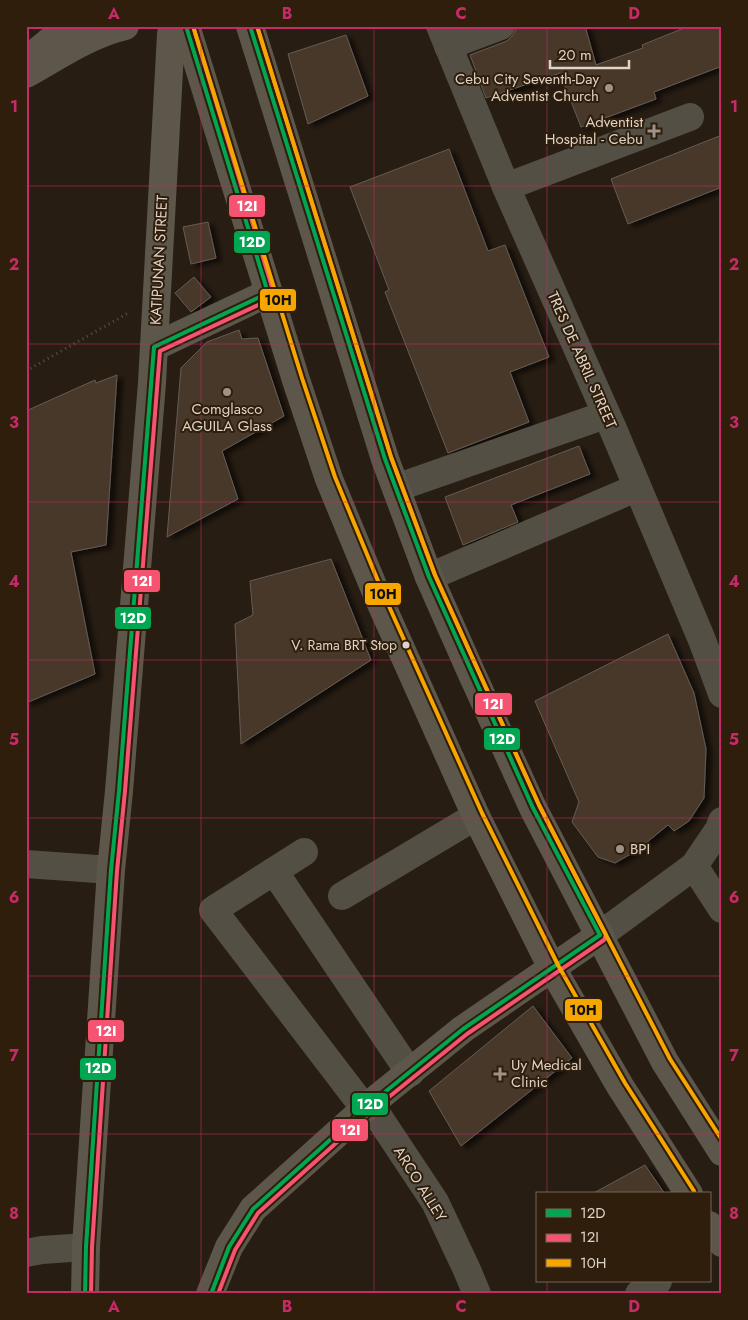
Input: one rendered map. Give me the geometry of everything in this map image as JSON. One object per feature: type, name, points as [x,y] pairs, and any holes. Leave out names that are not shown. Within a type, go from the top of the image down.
[{"type":"main road","points":[[26,60],[68,26]]},
{"type":"main road","points":[[26,74],[90,39],[107,31],[125,26]]},
{"type":"main road","points":[[250,26],[352,356],[396,488],[429,577],[534,808],[665,1062],[722,1152]]},
{"type":"main road","points":[[171,29],[195,58],[268,294],[330,478],[376,595],[476,816],[552,968],[620,1086],[688,1192]]},
{"type":"main road","name":"KATIPUNAN STREET","points":[[85,1294],[86,1247],[111,870],[119,791],[158,296],[171,29]]},
{"type":"main road","points":[[154,347],[268,294]]},
{"type":"main road","points":[[211,1294],[229,1247],[253,1209],[367,1107],[464,1029],[600,935]]},
{"type":"street","points":[[444,36],[501,26]]},
{"type":"street","name":"TRES DE ABRIL STREET","points":[[444,36],[506,187],[636,488],[712,636],[722,694]]},
{"type":"street","points":[[506,187],[690,117]]},
{"type":"street","points":[[396,488],[605,415]]},
{"type":"street","points":[[429,577],[636,488]]},
{"type":"street","points":[[342,896],[476,816]]},
{"type":"street","points":[[600,935],[694,866],[719,829],[722,821]]},
{"type":"street","points":[[304,852],[274,871],[410,1073]]},
{"type":"street","points":[[26,864],[111,870]]},
{"type":"street","points":[[694,866],[722,909]]},
{"type":"street","name":"ARCO ALLEY","points":[[274,871],[213,910],[367,1107],[435,1202],[467,1270],[476,1294]]},
{"type":"street","points":[[26,1254],[42,1250],[86,1247]]},
{"type":"street","points":[[639,1294],[657,1282]]},
{"type":"path","points":[[26,371],[158,296]]},
{"type":"building","points":[[523,26],[585,26],[596,65],[643,48],[642,45],[689,26],[722,26],[722,66],[654,92],[656,99],[581,127],[560,73],[486,98],[470,55],[507,41],[516,29]]},
{"type":"building","points":[[346,35],[368,96],[308,124],[288,54]]},
{"type":"building","name":"Adventist Hospital - Cebu","points":[[722,135],[722,187],[628,224],[611,179]]},
{"type":"building","points":[[449,149],[488,251],[505,245],[549,357],[510,372],[529,422],[448,453],[385,292],[389,290],[350,187]]},
{"type":"building","points":[[208,222],[216,258],[191,264],[183,227]]},
{"type":"building","points":[[194,277],[211,297],[191,312],[175,293]]},
{"type":"building","name":"Comglasco AGUILA Glass","points":[[239,330],[242,339],[258,338],[284,416],[222,451],[238,499],[167,537],[181,368],[207,342]]},
{"type":"building","points":[[117,375],[106,545],[71,552],[95,674],[26,703],[26,411],[95,380],[96,383]]},
{"type":"building","points":[[579,446],[590,474],[511,505],[518,522],[463,545],[445,497]]},
{"type":"building","points":[[331,559],[371,660],[241,744],[235,624],[253,615],[250,581]]},
{"type":"building","points":[[668,634],[694,693],[706,749],[704,798],[689,821],[674,831],[668,825],[636,851],[615,863],[598,857],[572,822],[579,802],[535,701]]},
{"type":"building","name":"Uy Medical Clinic","points":[[533,1006],[572,1058],[461,1146],[429,1091]]},
{"type":"building","points":[[645,1165],[664,1192],[596,1192]]},
{"type":"transit line","name":"12D","points":[[85,1294],[86,1247],[111,870],[154,347],[268,293],[186,26]]},
{"type":"transit line","name":"12I","points":[[91,1294],[92,1247],[117,871],[160,351],[271,299],[274,294],[193,26]]},
{"type":"transit line","name":"10H","points":[[193,26],[302,378],[335,477],[383,593],[482,813],[558,965],[625,1083],[694,1191]]},
{"type":"transit line","name":"12D","points":[[211,1294],[229,1247],[253,1209],[370,1104],[463,1029],[600,935],[533,808],[429,577],[385,459],[250,26]]},
{"type":"transit line","name":"12I","points":[[218,1294],[235,1250],[258,1213],[374,1109],[467,1034],[604,940],[606,935],[539,805],[435,575],[391,457],[257,26]]},
{"type":"transit line","name":"10H","points":[[257,26],[391,457],[435,575],[539,805],[670,1059],[722,1140]]},
{"type":"place","name":"Cebu City Seventh-Day Adventist Church","points":[[609,88]]},
{"type":"place","name":"Adventist Hospital - Cebu","points":[[654,131]]},
{"type":"place","name":"Comglasco AGUILA Glass","points":[[227,392]]},
{"type":"place","name":"V. Rama BRT Stop","points":[[406,645]]},
{"type":"place","name":"BPI","points":[[620,849]]},
{"type":"place","name":"Uy Medical Clinic","points":[[500,1074]]}]
